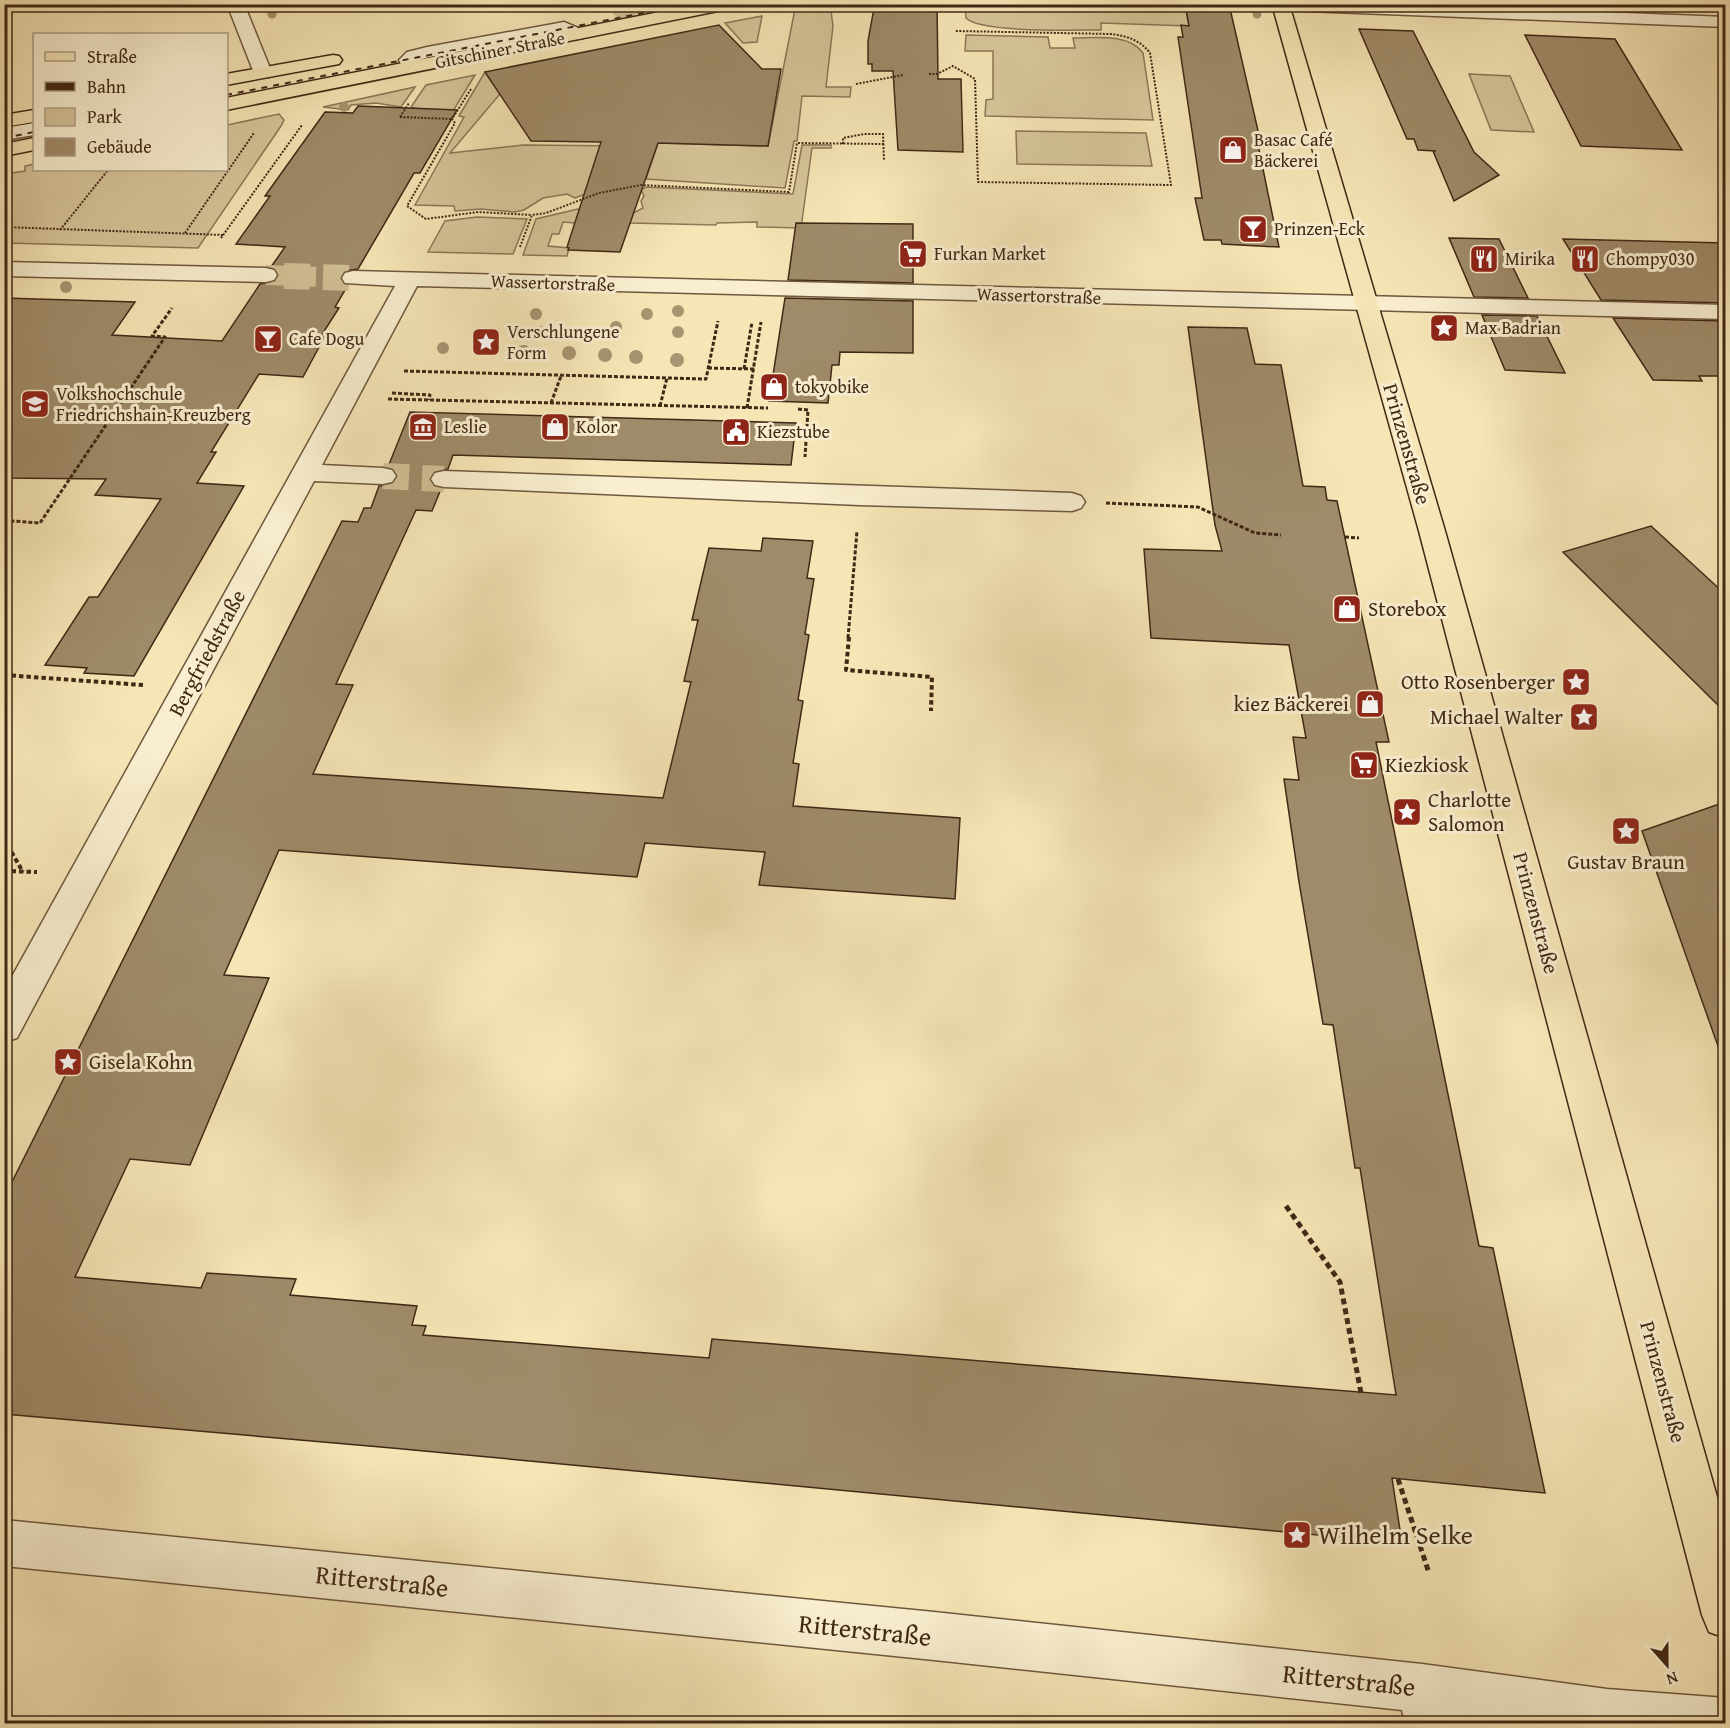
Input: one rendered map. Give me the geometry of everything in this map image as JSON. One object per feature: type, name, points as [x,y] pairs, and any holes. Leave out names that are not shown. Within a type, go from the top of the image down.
[{"type":"main road","name":"Gitschiner Straße","points":[[228,105],[728,4]]},
{"type":"main road","name":"Prinzenstraße","points":[[1280,5],[1436,542],[1725,1615]]},
{"type":"main road","name":"Gitschiner Straße","points":[[401,47],[577,12]]},
{"type":"main road","points":[[228,80],[345,57]]},
{"type":"main road","points":[[263,73],[271,95]]},
{"type":"main road","points":[[4,121],[33,116]]},
{"type":"main road","points":[[4,150],[33,144]]},
{"type":"street","points":[[234,4],[263,73]]},
{"type":"street","points":[[1280,5],[1725,22]]},
{"type":"street","points":[[4,134],[33,129]]},
{"type":"street","points":[[4,269],[266,275]]},
{"type":"street","name":"Wassertorstraße","points":[[353,278],[1366,305],[1725,312]]},
{"type":"street","name":"Bergfriedstraße","points":[[4,1026],[410,279]]},
{"type":"street","points":[[306,472],[383,476]]},
{"type":"street","points":[[444,479],[803,494],[1072,502]]},
{"type":"street","name":"Ritterstraße","points":[[4,1543],[945,1637],[1426,1706],[1567,1708],[1725,1723]]},
{"type":"path","points":[[929,75],[937,74],[953,66],[975,79],[978,182],[1171,185],[1150,52],[1145,45],[1125,36],[1111,34],[955,31]]},
{"type":"path","points":[[856,84],[903,75]]},
{"type":"path","points":[[452,119],[475,83]]},
{"type":"path","points":[[400,117],[452,119]]},
{"type":"path","points":[[452,119],[455,123],[407,206],[426,219],[478,212],[532,215],[546,213],[599,193],[641,185],[789,192],[797,143],[884,144]]},
{"type":"path","points":[[4,521],[40,523],[165,337],[152,336],[305,121]]},
{"type":"path","points":[[184,233],[258,129]]},
{"type":"path","points":[[843,144],[843,138],[864,134],[883,134],[884,161]]},
{"type":"path","points":[[60,229],[107,171]]},
{"type":"path","points":[[506,282],[532,215]]},
{"type":"path","points":[[4,227],[224,235]]},
{"type":"path","points":[[361,370],[706,379],[724,288]]},
{"type":"path","points":[[744,369],[753,316]]},
{"type":"path","points":[[747,408],[760,328]]},
{"type":"path","points":[[708,368],[754,369]]},
{"type":"path","points":[[551,403],[561,375]]},
{"type":"path","points":[[660,406],[667,378]]},
{"type":"path","points":[[429,400],[429,395],[392,393],[389,399],[660,406],[768,408]]},
{"type":"path","points":[[798,409],[808,410],[803,494]]},
{"type":"path","points":[[859,496],[846,670],[932,677],[931,711]]},
{"type":"path","points":[[1072,502],[1198,507],[1255,533],[1281,535]]},
{"type":"path","points":[[4,532],[12,522]]},
{"type":"path","points":[[1345,537],[1359,538]]},
{"type":"path","points":[[4,675],[189,688]]},
{"type":"path","points":[[4,839],[23,872]]},
{"type":"path","points":[[1286,1206],[1340,1281],[1360,1393]]},
{"type":"path","points":[[1398,1479],[1429,1573]]},
{"type":"green space","points":[[826,5],[831,11],[833,26],[826,87],[851,87],[850,97],[802,96],[797,141],[794,141],[785,188],[646,179],[658,143],[768,146],[795,9]]},
{"type":"green space","points":[[965,5],[1185,5],[1189,26],[1101,23],[1101,30],[1008,28],[975,23],[966,18]]},
{"type":"green space","points":[[762,16],[757,42],[743,43],[725,23]]},
{"type":"green space","points":[[966,35],[1048,37],[1050,48],[1075,48],[1073,38],[1101,37],[1129,42],[1143,53],[1153,120],[985,116],[986,100],[993,99],[993,51],[965,51]]},
{"type":"green space","points":[[485,72],[500,94],[450,153],[523,145],[628,146],[591,192],[575,198],[567,194],[543,198],[524,210],[515,212],[481,209],[455,211],[454,206],[415,205],[464,117],[459,116]]},
{"type":"green space","points":[[1469,74],[1510,76],[1534,132],[1491,130]]},
{"type":"green space","points":[[475,75],[450,116],[411,107],[426,85]]},
{"type":"green space","points":[[415,87],[401,107],[376,103],[351,105],[348,110],[323,107]]},
{"type":"green space","points":[[279,114],[284,120],[198,248],[5,243],[5,174],[25,171],[25,166],[33,164],[33,171],[228,171],[228,125]]},
{"type":"green space","points":[[1016,131],[1146,133],[1152,166],[1017,164]]},
{"type":"green space","points":[[802,145],[831,145],[831,148],[812,148],[801,228],[757,227],[757,222],[717,223],[716,225],[630,223],[633,213],[643,208],[641,201],[644,196],[641,190],[646,187],[793,194]]},
{"type":"green space","points":[[578,209],[597,209],[575,223],[563,222],[559,234],[552,234],[548,246],[569,248],[567,256],[523,255],[536,219]]},
{"type":"green space","points":[[477,217],[527,219],[513,254],[428,252],[445,221]]},
{"type":"building","points":[[887,4],[937,4],[938,79],[961,79],[963,152],[898,150],[893,71],[872,71],[872,64],[868,64],[868,41],[874,8],[887,8]]},
{"type":"building","points":[[1185,4],[1229,4],[1259,135],[1256,135],[1279,247],[1222,244],[1221,240],[1204,240],[1195,198],[1202,198],[1178,37],[1183,37],[1181,25],[1189,26]]},
{"type":"building","points":[[719,25],[762,69],[781,69],[768,146],[658,143],[620,252],[568,250],[567,247],[601,142],[531,141],[485,72]]},
{"type":"building","points":[[1359,29],[1413,31],[1474,152],[1499,175],[1454,201],[1433,151],[1436,151],[1418,150],[1414,139],[1407,139]]},
{"type":"building","points":[[1525,35],[1615,39],[1682,150],[1581,146]]},
{"type":"building","points":[[358,106],[457,110],[420,173],[414,173],[358,269],[344,271],[340,277],[343,284],[348,285],[335,307],[339,308],[321,336],[325,336],[303,377],[259,374],[211,452],[216,452],[197,483],[244,486],[134,676],[84,673],[87,668],[45,665],[89,597],[98,597],[161,499],[95,495],[106,479],[4,478],[4,298],[135,302],[112,335],[222,341],[260,284],[276,281],[279,274],[271,267],[285,247],[236,244],[270,196],[265,196],[325,112],[353,113]]},
{"type":"building","points":[[796,223],[913,224],[913,283],[788,280]]},
{"type":"building","points":[[1449,238],[1499,239],[1528,298],[1474,297]]},
{"type":"building","points":[[1563,239],[1725,243],[1725,303],[1601,300]]},
{"type":"building","points":[[785,298],[913,301],[913,353],[840,352],[839,365],[832,365],[828,403],[769,401]]},
{"type":"building","points":[[1482,315],[1537,316],[1565,373],[1505,370]]},
{"type":"building","points":[[1613,318],[1725,321],[1725,376],[1699,376],[1702,381],[1653,380]]},
{"type":"building","points":[[1188,327],[1247,328],[1255,364],[1281,365],[1303,486],[1325,487],[1327,500],[1337,501],[1389,742],[1376,742],[1479,1246],[1493,1248],[1545,1493],[1392,1478],[1402,1543],[4,1414],[4,1198],[342,521],[358,522],[364,508],[371,508],[379,486],[392,484],[398,477],[394,469],[388,467],[410,412],[796,423],[791,465],[453,455],[448,469],[435,471],[429,478],[433,486],[441,489],[432,511],[416,510],[336,684],[353,685],[313,774],[663,798],[691,682],[684,681],[698,620],[692,620],[709,548],[761,551],[763,538],[813,541],[807,578],[814,579],[805,634],[809,635],[798,700],[803,701],[793,763],[799,764],[793,806],[960,818],[955,899],[759,885],[765,852],[645,843],[637,877],[279,850],[224,975],[269,978],[190,1165],[130,1159],[75,1277],[201,1288],[207,1273],[296,1279],[290,1295],[417,1306],[412,1325],[426,1326],[423,1335],[709,1358],[712,1339],[1396,1395],[1360,1168],[1355,1168],[1333,1025],[1323,1024],[1284,779],[1299,780],[1293,737],[1306,738],[1289,645],[1151,638],[1144,549],[1222,551],[1215,525]]},
{"type":"building","points":[[1651,526],[1725,594],[1725,712],[1563,552]]},
{"type":"building","points":[[1725,802],[1725,1048],[1719,1049],[1642,831]]},
{"type":"tunnel","points":[[618,4],[635,23]]},
{"type":"tunnel","points":[[266,275],[327,277]]},
{"type":"tunnel","points":[[284,276],[353,278]]},
{"type":"tunnel","points":[[383,476],[444,479]]},
{"type":"railway","points":[[228,95],[689,4]]},
{"type":"railway","points":[[4,138],[33,132]]},
{"type":"place","name":"Basac Café Bäckerei","points":[[1233,150]]},
{"type":"place","name":"Prinzen-Eck","points":[[1253,229]]},
{"type":"place","name":"Furkan Market","points":[[913,254]]},
{"type":"place","name":"Mirika","points":[[1484,259]]},
{"type":"place","name":"Chompy030","points":[[1585,259]]},
{"type":"place","name":"Max Badrian","points":[[1444,328]]},
{"type":"place","name":"Cafe Dogu","points":[[268,339]]},
{"type":"place","name":"Verschlungene Form","points":[[486,342]]},
{"type":"place","name":"tokyobike","points":[[774,387]]},
{"type":"place","name":"Volkshochschule Friedrichshain-Kreuzberg","points":[[35,404]]},
{"type":"place","name":"Leslie","points":[[423,427]]},
{"type":"place","name":"Kolor","points":[[555,427]]},
{"type":"place","name":"Kiezstube","points":[[736,432]]},
{"type":"place","name":"Storebox","points":[[1347,609]]},
{"type":"place","name":"Otto Rosenberger","points":[[1576,682]]},
{"type":"place","name":"kiez Bäckerei","points":[[1370,704]]},
{"type":"place","name":"Michael Walter","points":[[1584,717]]},
{"type":"place","name":"Kiezkiosk","points":[[1364,765]]},
{"type":"place","name":"Charlotte Salomon","points":[[1407,812]]},
{"type":"place","name":"Gustav Braun","points":[[1626,831]]},
{"type":"place","name":"Gisela Kohn","points":[[68,1062]]},
{"type":"place","name":"Wilhelm Selke","points":[[1297,1535]]}]
